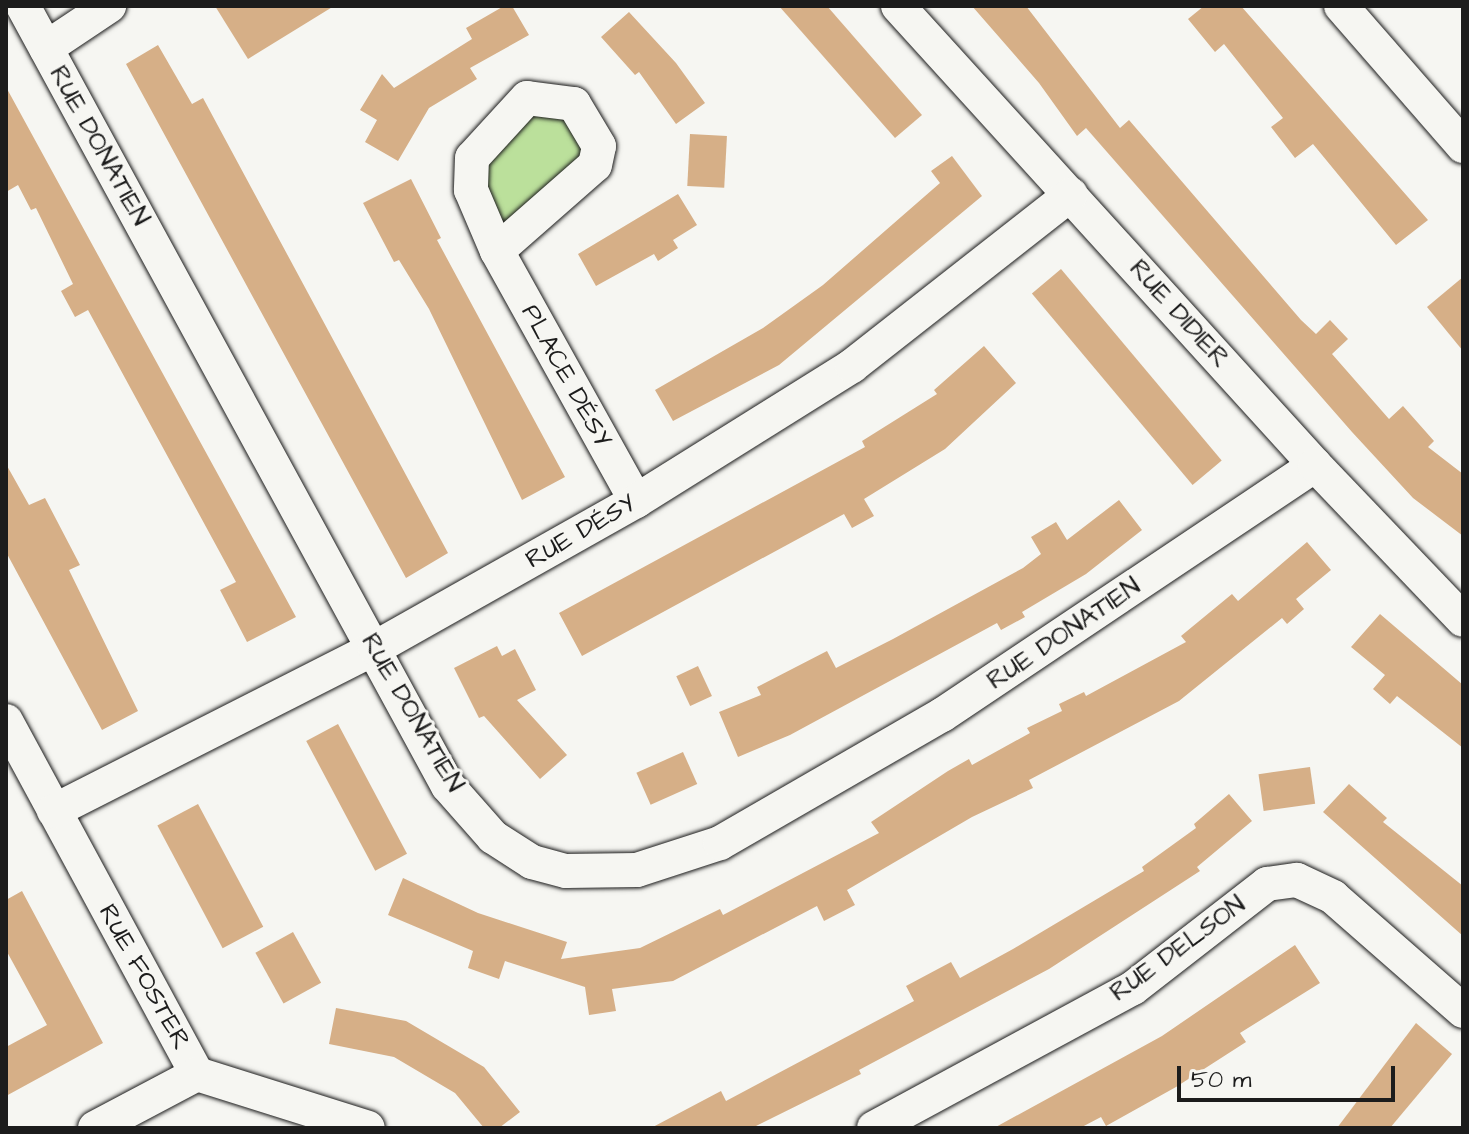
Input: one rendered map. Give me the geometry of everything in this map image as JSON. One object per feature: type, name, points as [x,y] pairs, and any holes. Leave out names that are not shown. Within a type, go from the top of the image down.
[{"type":"street","name":"RUE DONATIEN","points":[[23,6],[448,786],[493,837],[532,862],[566,871],[637,870],[720,843],[942,715],[1315,465]]},
{"type":"street","points":[[46,48],[109,6]]},
{"type":"street","name":"RUE DIDIER","points":[[898,6],[1315,465],[1463,620]]},
{"type":"street","points":[[1341,6],[1463,146]]},
{"type":"street","name":"RUE DÉSY","points":[[54,811],[375,648],[636,501],[852,366],[1071,194]]},
{"type":"street","name":"PLACE DÉSY","points":[[497,251],[636,501]]},
{"type":"street","name":"RUE FOSTER","points":[[6,721],[197,1074],[368,1128]]},
{"type":"street","name":"RUE DELSON","points":[[874,1128],[1133,988],[1267,884],[1297,880],[1333,897],[1463,1011]]},
{"type":"street","points":[[95,1128],[197,1074]]},
{"type":"green space","points":[[527,98],[574,104],[599,146],[497,251],[472,158]]},
{"type":"building","points":[[215,6],[334,6],[248,59]]},
{"type":"building","points":[[504,6],[512,6],[529,35],[470,68],[477,79],[429,108],[398,161],[365,142],[377,120],[360,110],[382,74],[394,88],[472,39],[466,28]]},
{"type":"building","points":[[779,6],[827,6],[922,115],[895,138]]},
{"type":"building","points":[[972,6],[1026,6],[1120,128],[1129,120],[1301,320],[1316,334],[1330,320],[1348,339],[1332,354],[1389,419],[1403,406],[1434,441],[1428,447],[1463,474],[1463,536],[1413,498],[1352,432],[1086,128],[1077,136],[1039,83]]},
{"type":"building","points":[[1204,6],[1241,6],[1428,220],[1396,245],[1313,144],[1295,158],[1271,127],[1283,118],[1224,44],[1215,52],[1188,19]]},
{"type":"building","points":[[629,12],[676,63],[705,103],[676,124],[639,72],[635,75],[601,37]]},
{"type":"building","points":[[158,45],[192,104],[203,98],[448,553],[406,578],[126,64]]},
{"type":"building","points":[[6,87],[296,617],[247,642],[220,590],[236,582],[88,310],[75,317],[61,291],[73,284],[36,208],[31,210],[18,185],[6,192]]},
{"type":"building","points":[[690,134],[727,136],[724,188],[687,186]]},
{"type":"building","points":[[952,156],[982,196],[779,365],[673,421],[655,390],[763,328],[823,285],[940,183],[931,171]]},
{"type":"building","points":[[411,179],[441,238],[437,240],[565,477],[522,500],[429,309],[399,260],[394,262],[363,203]]},
{"type":"building","points":[[678,194],[697,225],[673,240],[678,248],[658,261],[654,254],[596,286],[578,254]]},
{"type":"building","points":[[1061,269],[1222,461],[1193,485],[1032,293]]},
{"type":"building","points":[[1463,277],[1463,351],[1427,307]]},
{"type":"building","points":[[984,346],[1016,383],[945,449],[864,499],[874,516],[852,528],[844,514],[582,656],[559,613],[865,447],[862,441],[937,394],[934,390]]},
{"type":"building","points":[[6,464],[29,505],[45,498],[80,565],[69,570],[138,711],[102,730],[6,552]]},
{"type":"building","points":[[1119,500],[1142,530],[1086,574],[1022,612],[1025,617],[1001,630],[997,623],[790,735],[738,757],[719,712],[761,695],[757,687],[827,651],[836,668],[893,639],[1023,568],[1041,554],[1031,537],[1056,522],[1067,540]]},
{"type":"building","points":[[1307,542],[1331,570],[1296,599],[1304,609],[1287,624],[1282,618],[1179,701],[1029,780],[1033,788],[972,817],[847,890],[855,905],[824,921],[817,906],[673,981],[612,989],[616,1011],[589,1015],[585,987],[505,961],[499,979],[468,968],[473,951],[388,915],[403,878],[478,913],[567,942],[561,959],[640,948],[720,909],[723,915],[879,833],[871,822],[969,759],[972,765],[1030,733],[1027,728],[1062,711],[1059,704],[1084,692],[1086,696],[1186,642],[1181,636],[1232,594],[1238,601]]},
{"type":"building","points":[[1380,614],[1463,685],[1463,748],[1397,696],[1390,704],[1373,689],[1385,675],[1351,647]]},
{"type":"building","points":[[497,646],[502,656],[515,649],[536,690],[517,700],[567,755],[540,779],[484,716],[479,718],[454,668]]},
{"type":"building","points":[[698,666],[712,696],[690,706],[676,676]]},
{"type":"building","points":[[338,724],[407,854],[375,871],[306,741]]},
{"type":"building","points":[[683,752],[697,784],[651,805],[636,773]]},
{"type":"building","points":[[1310,767],[1315,804],[1264,811],[1259,774]]},
{"type":"building","points":[[1349,784],[1387,818],[1383,822],[1463,886],[1463,936],[1323,812]]},
{"type":"building","points":[[1229,794],[1252,821],[1197,867],[1200,871],[1049,969],[859,1070],[861,1074],[752,1128],[651,1128],[721,1091],[726,1101],[914,1001],[906,986],[951,962],[960,978],[1013,949],[1144,871],[1142,867],[1196,828],[1194,824]]},
{"type":"building","points":[[198,804],[263,927],[223,948],[157,826]]},
{"type":"building","points":[[22,891],[103,1043],[6,1096],[6,1047],[47,1025],[6,950],[6,900]]},
{"type":"building","points":[[293,932],[321,983],[284,1004],[255,953]]},
{"type":"building","points":[[1295,945],[1320,983],[1240,1033],[1246,1042],[1176,1087],[1106,1126],[1101,1117],[1080,1128],[994,1128],[1162,1036]]},
{"type":"building","points":[[336,1008],[406,1021],[484,1067],[520,1112],[499,1128],[484,1128],[455,1093],[394,1057],[329,1044]]},
{"type":"building","points":[[1416,1023],[1452,1054],[1390,1128],[1337,1128]]}]
